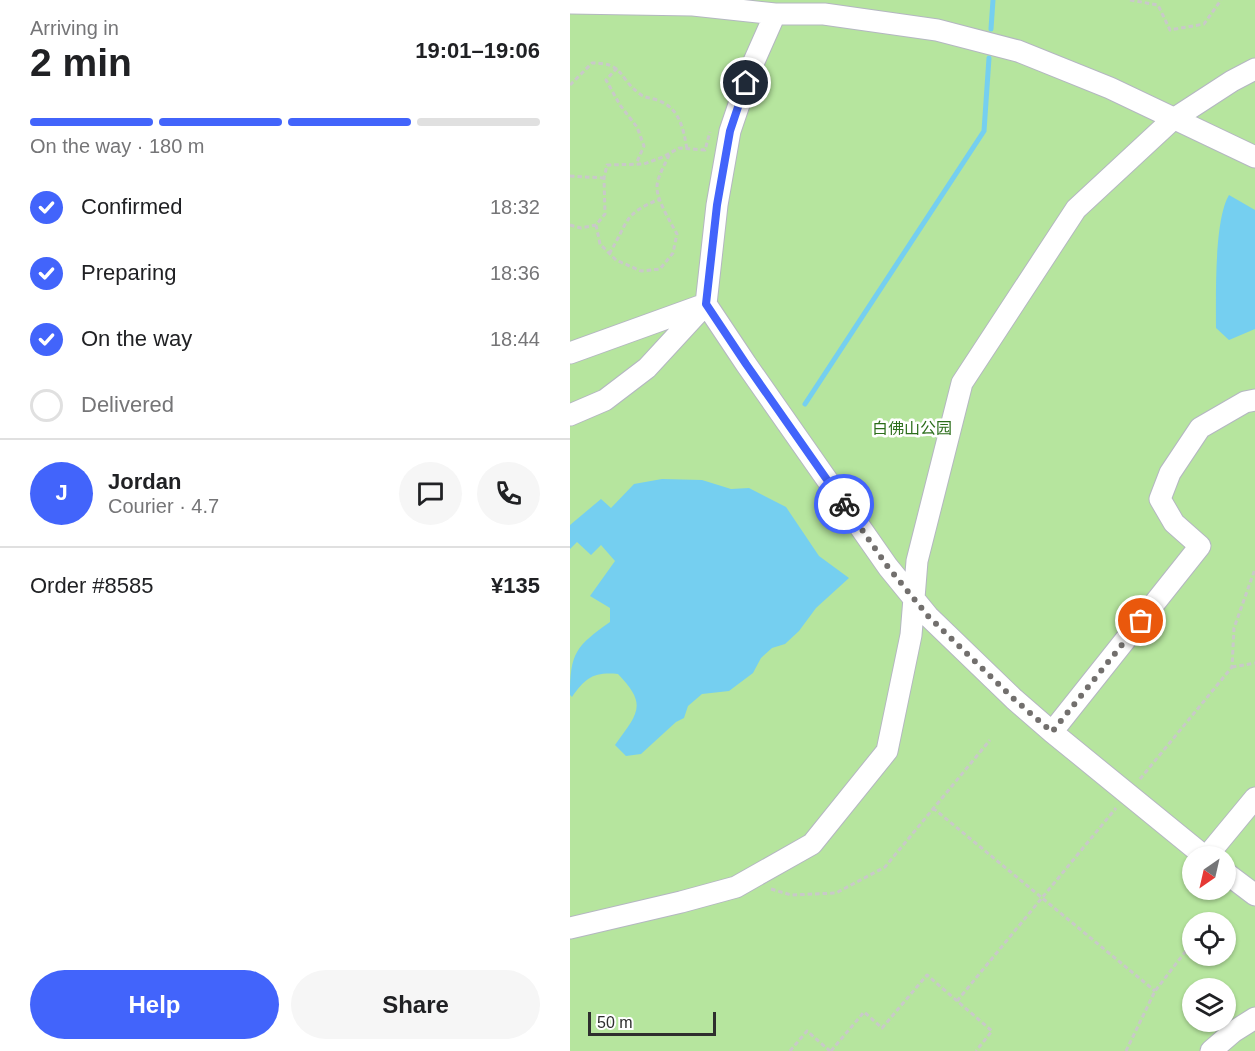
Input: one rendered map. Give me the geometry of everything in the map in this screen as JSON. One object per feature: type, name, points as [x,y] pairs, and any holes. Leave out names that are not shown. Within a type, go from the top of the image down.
[{"type":"lane","points":[[570,3],[693,5],[775,14],[824,14],[937,30],[1018,51],[1110,88],[1255,157]]},
{"type":"lane","points":[[570,415],[605,400],[648,368],[706,304],[717,205],[730,131],[752,66],[775,14]]},
{"type":"lane","points":[[570,927],[736,887],[812,844],[887,751],[911,635],[917,561],[962,383],[1076,209],[1174,118],[1255,69]]},
{"type":"lane","points":[[570,353],[706,304]]},
{"type":"lane","points":[[706,304],[888,567],[928,616],[1052,732],[1193,846]]},
{"type":"lane","points":[[1052,732],[1200,546],[1174,523],[1160,499],[1170,473],[1200,428],[1245,402],[1255,400]]},
{"type":"lane","points":[[1214,846],[1255,798]]},
{"type":"lane","points":[[1236,881],[1255,895]]},
{"type":"lane","points":[[1211,1051],[1233,1032],[1255,1018]]},
{"type":"path","points":[[1130,0],[1158,5],[1170,30],[1204,24],[1221,0]]},
{"type":"path","points":[[570,85],[592,63],[607,63],[617,68],[642,96],[659,100],[672,108],[682,122],[687,148]]},
{"type":"path","points":[[617,68],[606,80],[620,105],[637,127],[644,146],[636,164]]},
{"type":"path","points":[[570,225],[581,228],[596,225],[605,214],[604,178],[607,165],[644,164],[679,148],[705,150],[708,135],[715,125],[735,118]]},
{"type":"path","points":[[596,225],[600,244],[616,260],[641,271],[660,269],[673,253],[677,234],[657,189],[660,175],[670,153]]},
{"type":"path","points":[[570,177],[604,178]]},
{"type":"path","points":[[609,254],[626,220],[639,207],[660,199]]},
{"type":"path","points":[[1232,667],[1255,663]]},
{"type":"path","points":[[746,881],[791,895],[836,893],[885,867],[990,740]]},
{"type":"path","points":[[933,808],[1155,991]]},
{"type":"path","points":[[1126,1051],[1155,991],[1182,956]]},
{"type":"path","points":[[790,1051],[807,1031],[830,1051],[864,1012],[882,1028],[927,975],[992,1031],[976,1051]]},
{"type":"green space","name":"白佛山公园","points":[[570,0],[1255,0],[1255,1051],[570,1051]]},
{"type":"water","points":[[1229,195],[1255,210],[1255,329],[1229,340],[1216,328],[1216,298],[1218,240],[1224,207]]},
{"type":"water","points":[[662,479],[702,480],[731,489],[749,488],[786,507],[819,556],[849,578],[816,608],[799,631],[785,644],[772,648],[761,658],[753,673],[729,691],[702,694],[688,706],[684,718],[676,722],[641,754],[626,756],[615,745],[634,717],[636,702],[633,694],[618,674],[591,677],[572,697],[570,695],[571,669],[577,652],[589,638],[610,622],[610,608],[590,596],[615,561],[601,545],[591,555],[577,542],[570,549],[570,525],[601,499],[611,508],[634,484]]},
{"type":"waterway","points":[[991,29],[993,0]]},
{"type":"waterway","points":[[805,404],[984,131],[989,58]]},
{"type":"way so far","points":[[844,504],[888,567],[928,616],[1014,699],[1052,732],[1141,621]]},
{"type":"route","points":[[746,83],[730,131],[717,205],[706,304],[844,504]]}]
